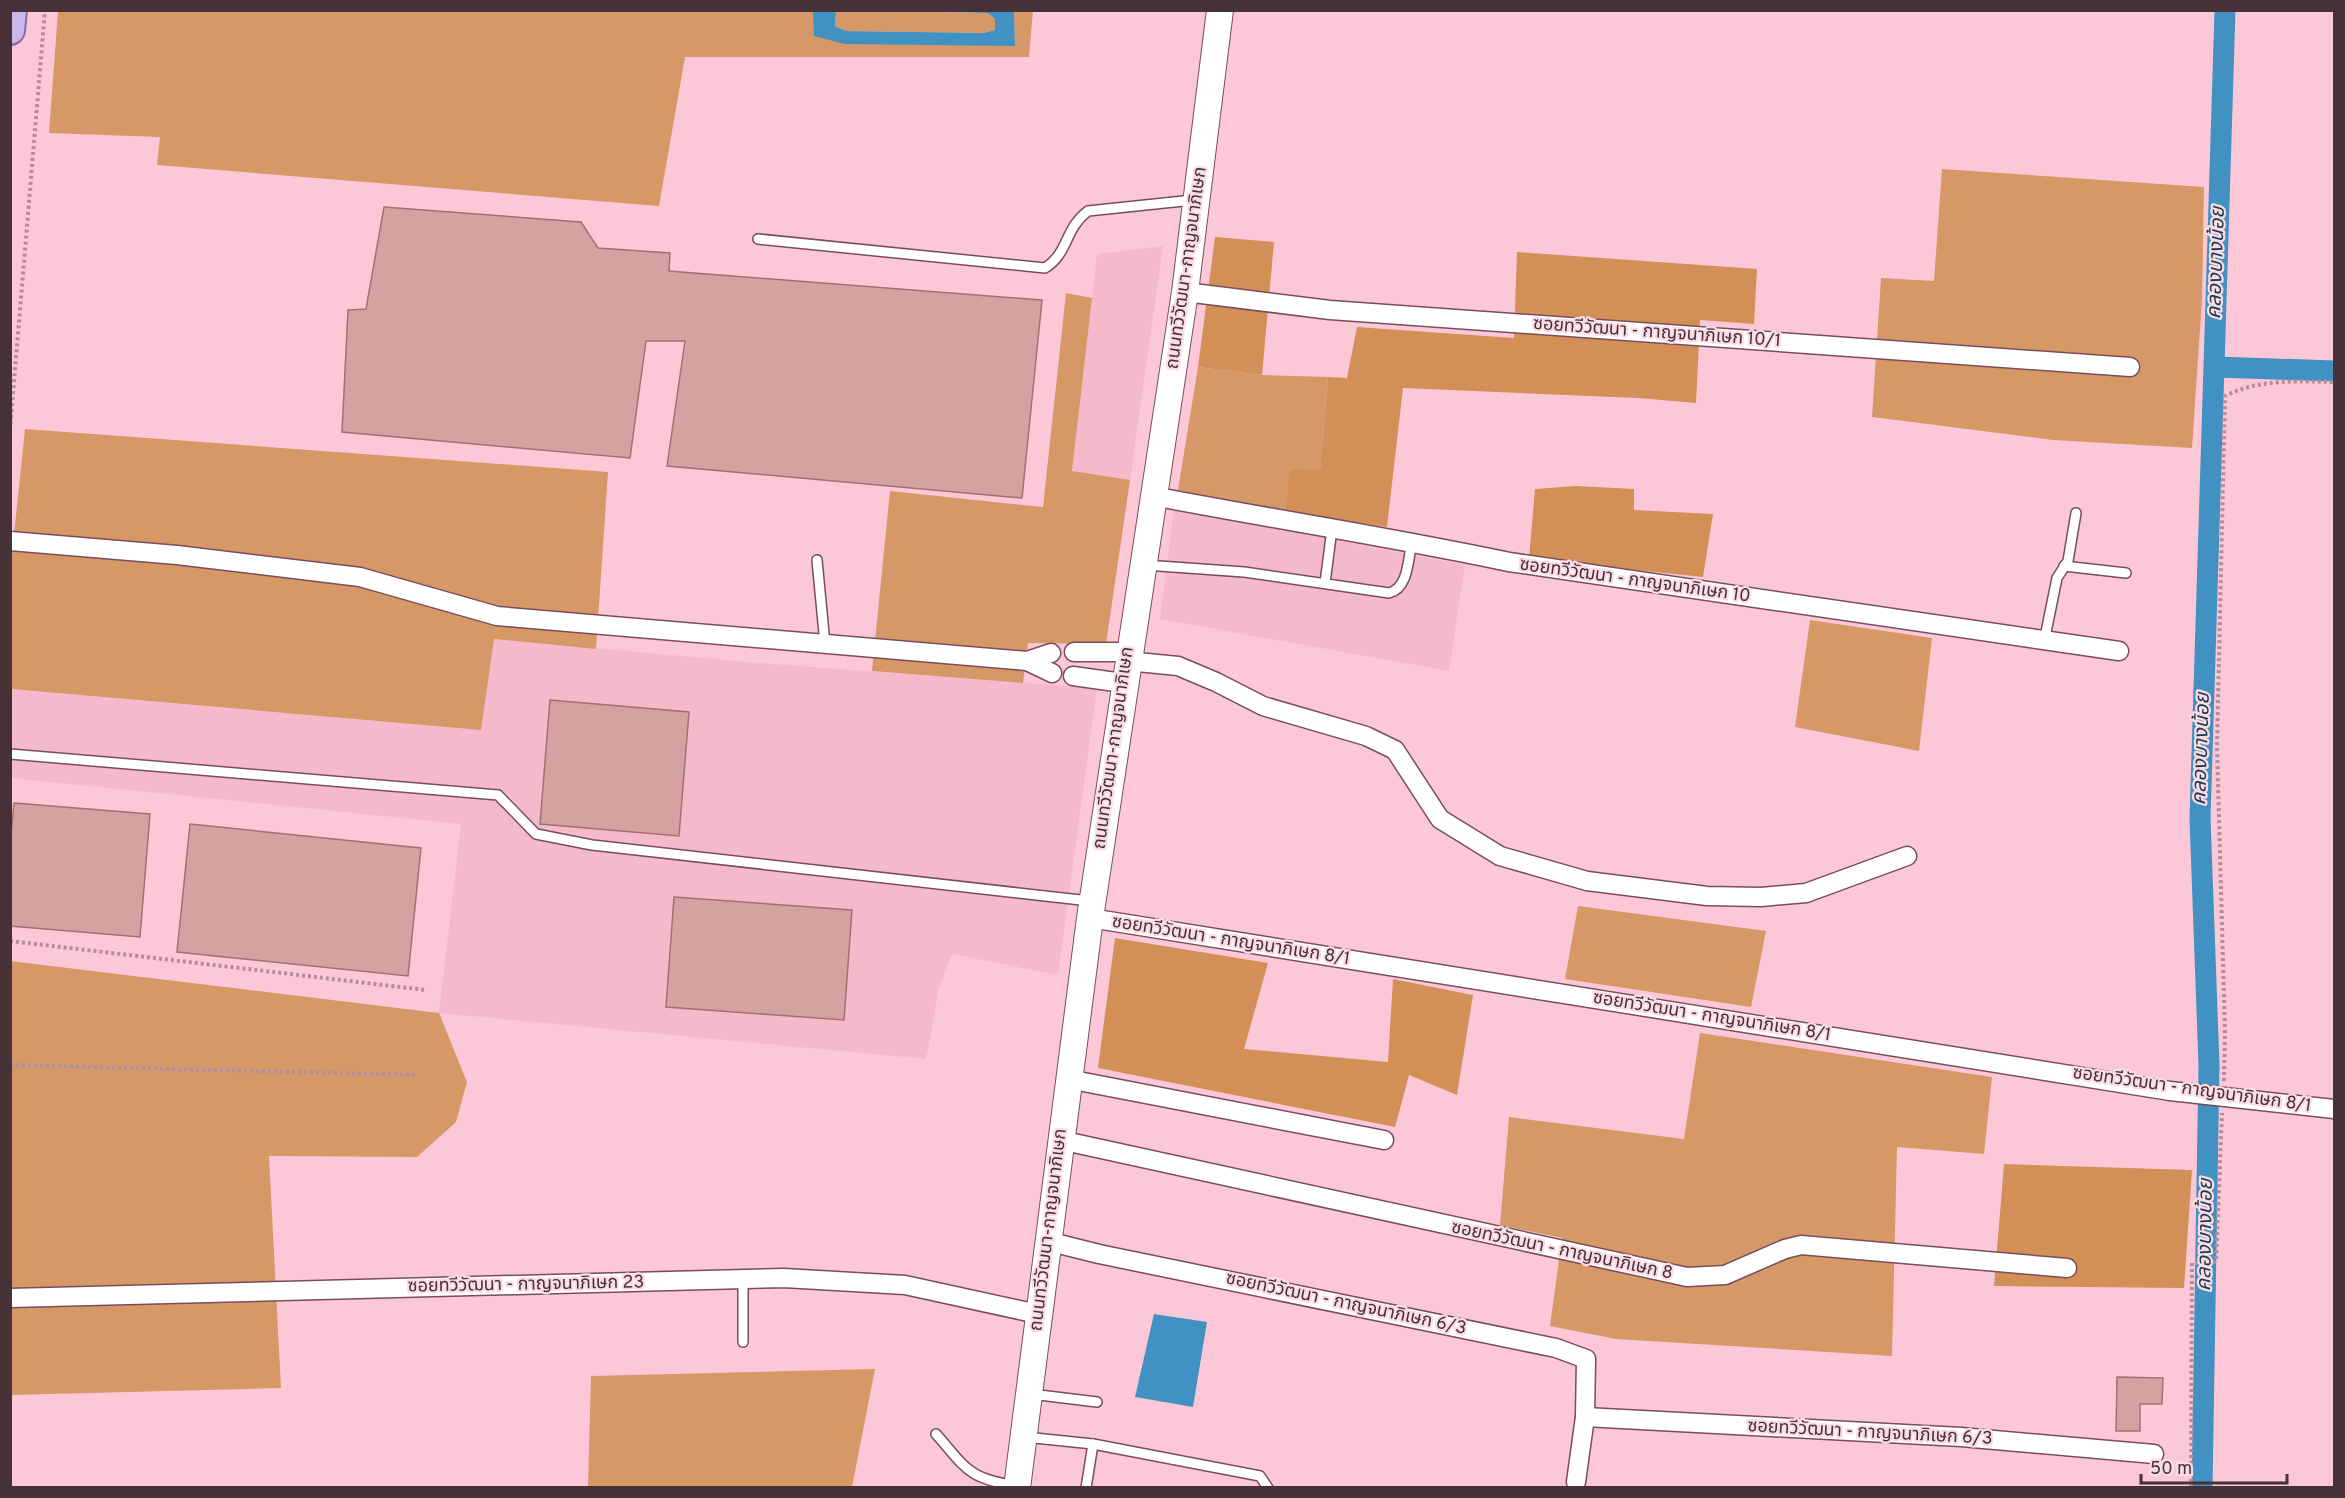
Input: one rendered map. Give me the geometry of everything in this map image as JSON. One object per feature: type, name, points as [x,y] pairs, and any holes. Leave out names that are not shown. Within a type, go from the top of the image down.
[{"type":"main road","points":[[10,30],[12,10]]},
{"type":"street","name":"ถนนทวีวัฒนา-กาญจนาภิเษก","points":[[1017,1487],[1091,909],[1126,665],[1144,565],[1185,292],[1220,10]]},
{"type":"street","name":"ซอยทวีวัฒนา - กาญจนาภิเษก 10/1","points":[[1185,292],[1330,310],[2130,367]]},
{"type":"street","name":"ซอยทวีวัฒนา - กาญจนาภิเษก 10","points":[[1153,496],[1332,530],[1412,541],[1509,562],[2044,642],[2119,651]]},
{"type":"street","points":[[10,541],[177,555],[360,577],[497,616],[1027,661],[1052,673]]},
{"type":"street","points":[[1027,661],[1051,652]]},
{"type":"street","points":[[1074,652],[1126,665]]},
{"type":"street","points":[[1073,675],[1126,665],[1178,666],[1263,706],[1366,736],[1395,750],[1440,819],[1500,856],[1587,882],[1707,896],[1794,894],[1806,893],[1907,856]]},
{"type":"street","name":"ซอยทวีวัฒนา - กาญจนาภิเษก 8/1","points":[[1091,909],[2170,1090],[2230,1103],[2334,1109]]},
{"type":"street","points":[[1068,1079],[1384,1140]]},
{"type":"street","name":"ซอยทวีวัฒนา - กาญจนาภิเษก 8","points":[[1060,1140],[1687,1277],[1725,1275],[1785,1249],[1801,1245],[2067,1268]]},
{"type":"street","name":"ซอยทวีวัฒนา - กาญจนาภิเษก 6/3","points":[[1047,1241],[1099,1254],[1556,1348],[1586,1359],[1585,1417],[1576,1482]]},
{"type":"street","name":"ซอยทวีวัฒนา - กาญจนาภิเษก 23","points":[[10,1298],[784,1278],[890,1283],[1038,1314]]},
{"type":"street","name":"ซอยทวีวัฒนา - กาญจนาภิเษก 6/3","points":[[1585,1417],[1961,1437],[2154,1454]]},
{"type":"lane","points":[[758,239],[1045,268],[1057,261],[1075,221],[1088,211],[1196,200]]},
{"type":"lane","points":[[2044,642],[2057,578],[2072,545],[2076,513]]},
{"type":"lane","points":[[1325,583],[1332,530]]},
{"type":"lane","points":[[1144,565],[1244,572],[1389,593],[1395,591],[1404,578],[1412,541]]},
{"type":"lane","points":[[817,560],[825,645]]},
{"type":"lane","points":[[2064,566],[2126,573]]},
{"type":"lane","points":[[10,754],[498,795],[536,834],[592,845],[1091,909]]},
{"type":"lane","points":[[743,1280],[743,1342]]},
{"type":"lane","points":[[1028,1394],[1097,1402]]},
{"type":"lane","points":[[936,1434],[973,1475],[984,1480],[1017,1487]]},
{"type":"lane","points":[[1023,1437],[1094,1444],[1260,1476],[1268,1488]]},
{"type":"lane","points":[[1086,1488],[1094,1444]]},
{"type":"path","points":[[10,430],[45,10]]},
{"type":"path","points":[[2223,1085],[2226,1032],[2217,747],[2225,396],[2239,389],[2284,381],[2334,382]]},
{"type":"path","points":[[10,941],[426,990]]},
{"type":"path","points":[[10,1065],[416,1075]]},
{"type":"path","points":[[2191,1488],[2192,1263],[2216,1262],[2230,1103]]},
{"type":"shaded area","points":[[813,10],[815,36],[1015,46],[1014,11],[1033,11],[1029,57],[685,57],[659,206],[157,165],[160,137],[49,133],[58,11]]},
{"type":"shaded area","points":[[844,10],[988,13],[995,19],[995,30],[984,33],[846,31],[835,26],[836,12]]},
{"type":"shaded area","points":[[1942,169],[2204,187],[2202,300],[2192,448],[2053,440],[1872,417],[1881,278],[1934,281]]},
{"type":"shaded area","points":[[1215,237],[1274,242],[1262,375],[1198,367]]},
{"type":"shaded area","points":[[1163,246],[1130,480],[1072,472],[1097,254]]},
{"type":"shaded area","points":[[1517,252],[1757,269],[1754,324],[1700,320],[1696,403],[1638,398],[1403,388],[1387,527],[1286,512],[1290,469],[1320,470],[1328,377],[1347,378],[1357,327],[1514,338]]},
{"type":"shaded area","points":[[1066,293],[1092,298],[1072,471],[1130,480],[1106,644],[1028,643],[1023,683],[872,671],[890,491],[1043,507]]},
{"type":"shaded area","points":[[1198,367],[1262,375],[1328,377],[1320,470],[1286,512],[1178,490]]},
{"type":"shaded area","points":[[25,429],[608,472],[596,649],[494,639],[481,730],[11,689],[11,564]]},
{"type":"shaded area","points":[[1576,486],[1634,489],[1634,510],[1713,514],[1703,577],[1529,559],[1535,489]]},
{"type":"shaded area","points":[[1174,509],[1465,565],[1449,671],[1160,619]]},
{"type":"shaded area","points":[[1810,620],[1932,638],[1919,751],[1795,727]]},
{"type":"shaded area","points":[[494,639],[759,663],[1097,688],[1058,975],[952,954],[939,988],[926,1059],[439,1013],[461,824],[11,778],[10,689],[480,730]]},
{"type":"shaded area","points":[[1578,906],[1766,931],[1751,1007],[1565,979]]},
{"type":"shaded area","points":[[1115,938],[1268,963],[1244,1049],[1388,1062],[1393,979],[1473,995],[1457,1095],[1409,1075],[1395,1127],[1098,1068]]},
{"type":"shaded area","points":[[10,961],[439,1013],[467,1082],[456,1122],[417,1157],[269,1156],[281,1388],[11,1395]]},
{"type":"shaded area","points":[[1700,1033],[1992,1077],[1984,1154],[1897,1147],[1892,1356],[1616,1339],[1550,1326],[1562,1238],[1500,1225],[1509,1117],[1684,1139]]},
{"type":"shaded area","points":[[2004,1164],[2192,1170],[2184,1288],[1994,1286]]},
{"type":"shaded area","points":[[875,1369],[852,1487],[588,1487],[591,1376]]},
{"type":"water","points":[[813,11],[844,11],[836,12],[835,26],[846,31],[984,33],[995,30],[995,19],[988,13],[909,11],[1014,11],[1015,46],[845,44],[814,36]]},
{"type":"water","points":[[1154,1314],[1207,1322],[1193,1407],[1135,1397]]},
{"type":"building","points":[[384,207],[581,222],[598,248],[670,253],[669,271],[1042,300],[1022,498],[667,466],[685,341],[646,341],[630,458],[342,432],[348,310],[366,309]]},
{"type":"building","points":[[550,700],[689,712],[679,836],[540,824]]},
{"type":"building","points":[[14,803],[150,814],[140,937],[10,926],[10,845]]},
{"type":"building","points":[[190,824],[421,848],[408,976],[177,952]]},
{"type":"building","points":[[674,897],[852,910],[844,1020],[666,1007]]},
{"type":"building","points":[[2117,1377],[2163,1378],[2162,1404],[2140,1404],[2140,1431],[2116,1431]]},
{"type":"waterway","name":"คลองบางน้อย","points":[[2202,1488],[2209,1065],[2200,818],[2225,10]]},
{"type":"waterway","points":[[2216,367],[2334,371]]}]
